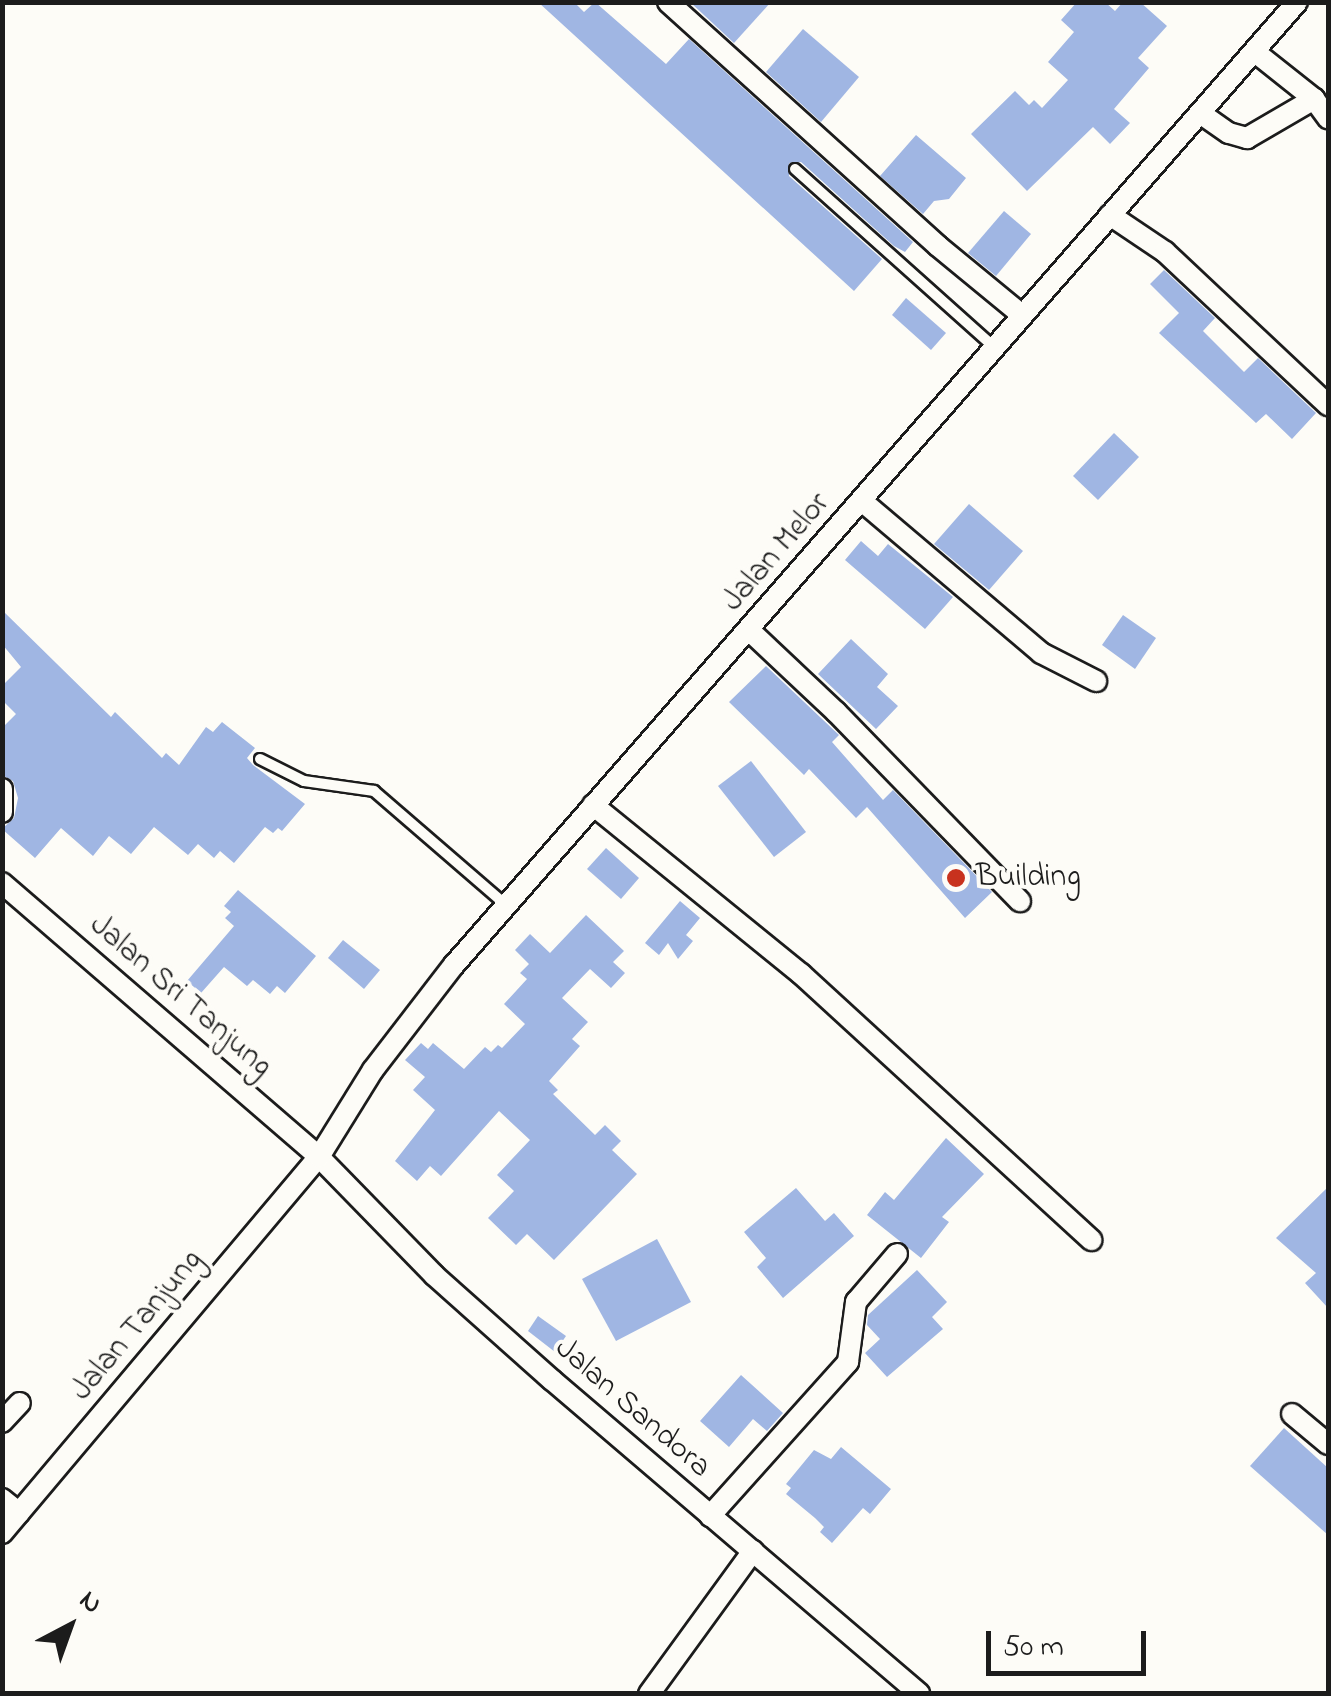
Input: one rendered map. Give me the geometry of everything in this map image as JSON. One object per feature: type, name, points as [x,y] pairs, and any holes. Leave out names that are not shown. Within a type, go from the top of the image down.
[{"type":"street","points":[[668,2],[938,246],[1022,316]]},
{"type":"street","name":"Jalan Melor","points":[[319,1157],[410,1021],[506,905],[1297,2]]},
{"type":"street","points":[[1255,52],[1314,99],[1328,118]]},
{"type":"street","points":[[1200,113],[1229,133],[1247,138],[1314,99]]},
{"type":"street","points":[[1110,215],[1165,252],[1328,406]]},
{"type":"street","points":[[862,501],[1040,653],[1096,681]]},
{"type":"street","points":[[750,631],[863,739],[1020,902]]},
{"type":"street","points":[[2,789],[2,812]]},
{"type":"street","points":[[593,805],[802,974],[1091,1240]]},
{"type":"street","name":"Jalan Sri Tanjung","points":[[2,883],[319,1157]]},
{"type":"street","name":"Jalan Tanjung","points":[[2,1533],[10,1506],[319,1157]]},
{"type":"street","name":"Jalan Sandora","points":[[319,1157],[434,1275],[710,1516],[750,1558],[919,1694]]},
{"type":"street","points":[[710,1516],[848,1362],[856,1302],[897,1254]]},
{"type":"street","points":[[2,1422],[20,1403]]},
{"type":"street","points":[[1292,1414],[1328,1444]]},
{"type":"street","points":[[649,1694],[750,1558]]},
{"type":"lane","points":[[795,169],[994,347]]},
{"type":"lane","points":[[260,760],[304,781],[374,791],[506,905]]},
{"type":"building","points":[[538,2],[574,2],[584,12],[595,2],[666,64],[689,39],[913,242],[905,252],[894,246],[801,162],[789,163],[789,176],[882,259],[854,291]]},
{"type":"building","points":[[690,2],[771,2],[734,43]]},
{"type":"building","points":[[1077,2],[1105,2],[1115,11],[1123,2],[1140,2],[1167,26],[1138,58],[1149,68],[1114,109],[1130,123],[1110,144],[1093,127],[1027,191],[971,134],[1015,91],[1029,105],[1034,100],[1042,108],[1068,80],[1048,62],[1074,32],[1061,20]]},
{"type":"building","points":[[803,29],[859,77],[821,122],[766,72]]},
{"type":"building","points":[[916,135],[966,178],[949,199],[934,201],[923,214],[880,176]]},
{"type":"building","points":[[1004,211],[1031,234],[996,276],[968,253]]},
{"type":"building","points":[[1164,270],[1215,318],[1203,331],[1244,372],[1258,358],[1316,413],[1292,439],[1266,414],[1256,423],[1159,333],[1179,313],[1150,284]]},
{"type":"building","points":[[906,298],[946,333],[931,350],[892,315]]},
{"type":"building","points":[[1114,433],[1139,457],[1098,500],[1073,476]]},
{"type":"building","points":[[969,504],[1023,551],[989,590],[934,544]]},
{"type":"building","points":[[861,541],[878,556],[888,544],[953,597],[925,629],[845,560]]},
{"type":"building","points":[[2,610],[111,717],[115,712],[162,758],[166,753],[179,765],[206,727],[213,732],[222,722],[255,748],[247,758],[253,765],[305,804],[282,831],[278,828],[273,833],[265,827],[234,863],[220,851],[214,858],[198,844],[188,855],[154,827],[131,854],[109,836],[93,856],[61,828],[35,858],[2,829],[14,818],[18,798],[13,781],[2,775],[2,728],[16,714],[2,700],[2,686],[21,667],[2,644]]},
{"type":"building","points":[[1123,615],[1156,638],[1135,669],[1102,645]]},
{"type":"building","points":[[851,639],[888,674],[877,687],[898,706],[876,729],[818,674]]},
{"type":"building","points":[[766,666],[839,735],[832,742],[883,800],[893,790],[992,892],[965,918],[867,807],[856,818],[809,769],[804,775],[729,702]]},
{"type":"building","points":[[751,761],[806,832],[774,857],[718,786]]},
{"type":"building","points":[[606,848],[639,878],[621,899],[587,869]]},
{"type":"building","points":[[238,890],[316,956],[285,993],[277,986],[270,994],[253,980],[247,986],[224,967],[201,993],[187,981],[234,926],[225,918],[231,912],[224,906]]},
{"type":"building","points":[[680,901],[700,918],[686,935],[693,941],[678,959],[668,943],[659,955],[645,943]]},
{"type":"building","points":[[586,915],[624,951],[613,962],[625,973],[611,988],[590,969],[562,998],[588,1022],[572,1039],[580,1046],[549,1081],[558,1090],[553,1094],[595,1135],[605,1125],[621,1141],[612,1150],[637,1174],[554,1260],[527,1234],[516,1245],[488,1218],[514,1191],[497,1175],[530,1140],[499,1111],[441,1176],[430,1166],[417,1181],[395,1161],[435,1110],[413,1090],[425,1077],[405,1060],[421,1043],[428,1049],[433,1043],[464,1069],[485,1047],[491,1052],[498,1045],[502,1048],[525,1024],[504,1004],[527,979],[520,973],[529,964],[515,950],[530,934],[550,953]]},
{"type":"building","points":[[343,940],[380,970],[364,989],[328,958]]},
{"type":"building","points":[[946,1138],[984,1174],[942,1217],[949,1222],[921,1258],[867,1215],[885,1192],[894,1200]]},
{"type":"building","points":[[1328,1187],[1328,1308],[1305,1283],[1316,1273],[1276,1238]]},
{"type":"building","points":[[796,1188],[825,1221],[834,1213],[854,1236],[783,1298],[757,1267],[766,1258],[744,1232]]},
{"type":"building","points":[[657,1239],[691,1302],[616,1341],[582,1279]]},
{"type":"building","points":[[917,1270],[947,1302],[932,1317],[943,1329],[887,1377],[865,1353],[880,1339],[867,1325],[868,1315]]},
{"type":"building","points":[[538,1316],[566,1336],[555,1352],[528,1331]]},
{"type":"building","points":[[741,1375],[783,1413],[767,1431],[753,1419],[729,1447],[700,1421]]},
{"type":"building","points":[[1284,1428],[1328,1468],[1328,1535],[1250,1466]]},
{"type":"building","points":[[841,1447],[891,1489],[870,1514],[863,1508],[832,1543],[820,1532],[824,1527],[786,1494],[791,1488],[786,1484],[814,1450],[831,1459]]},
{"type":"place","name":"Building","points":[[956,878]]}]
